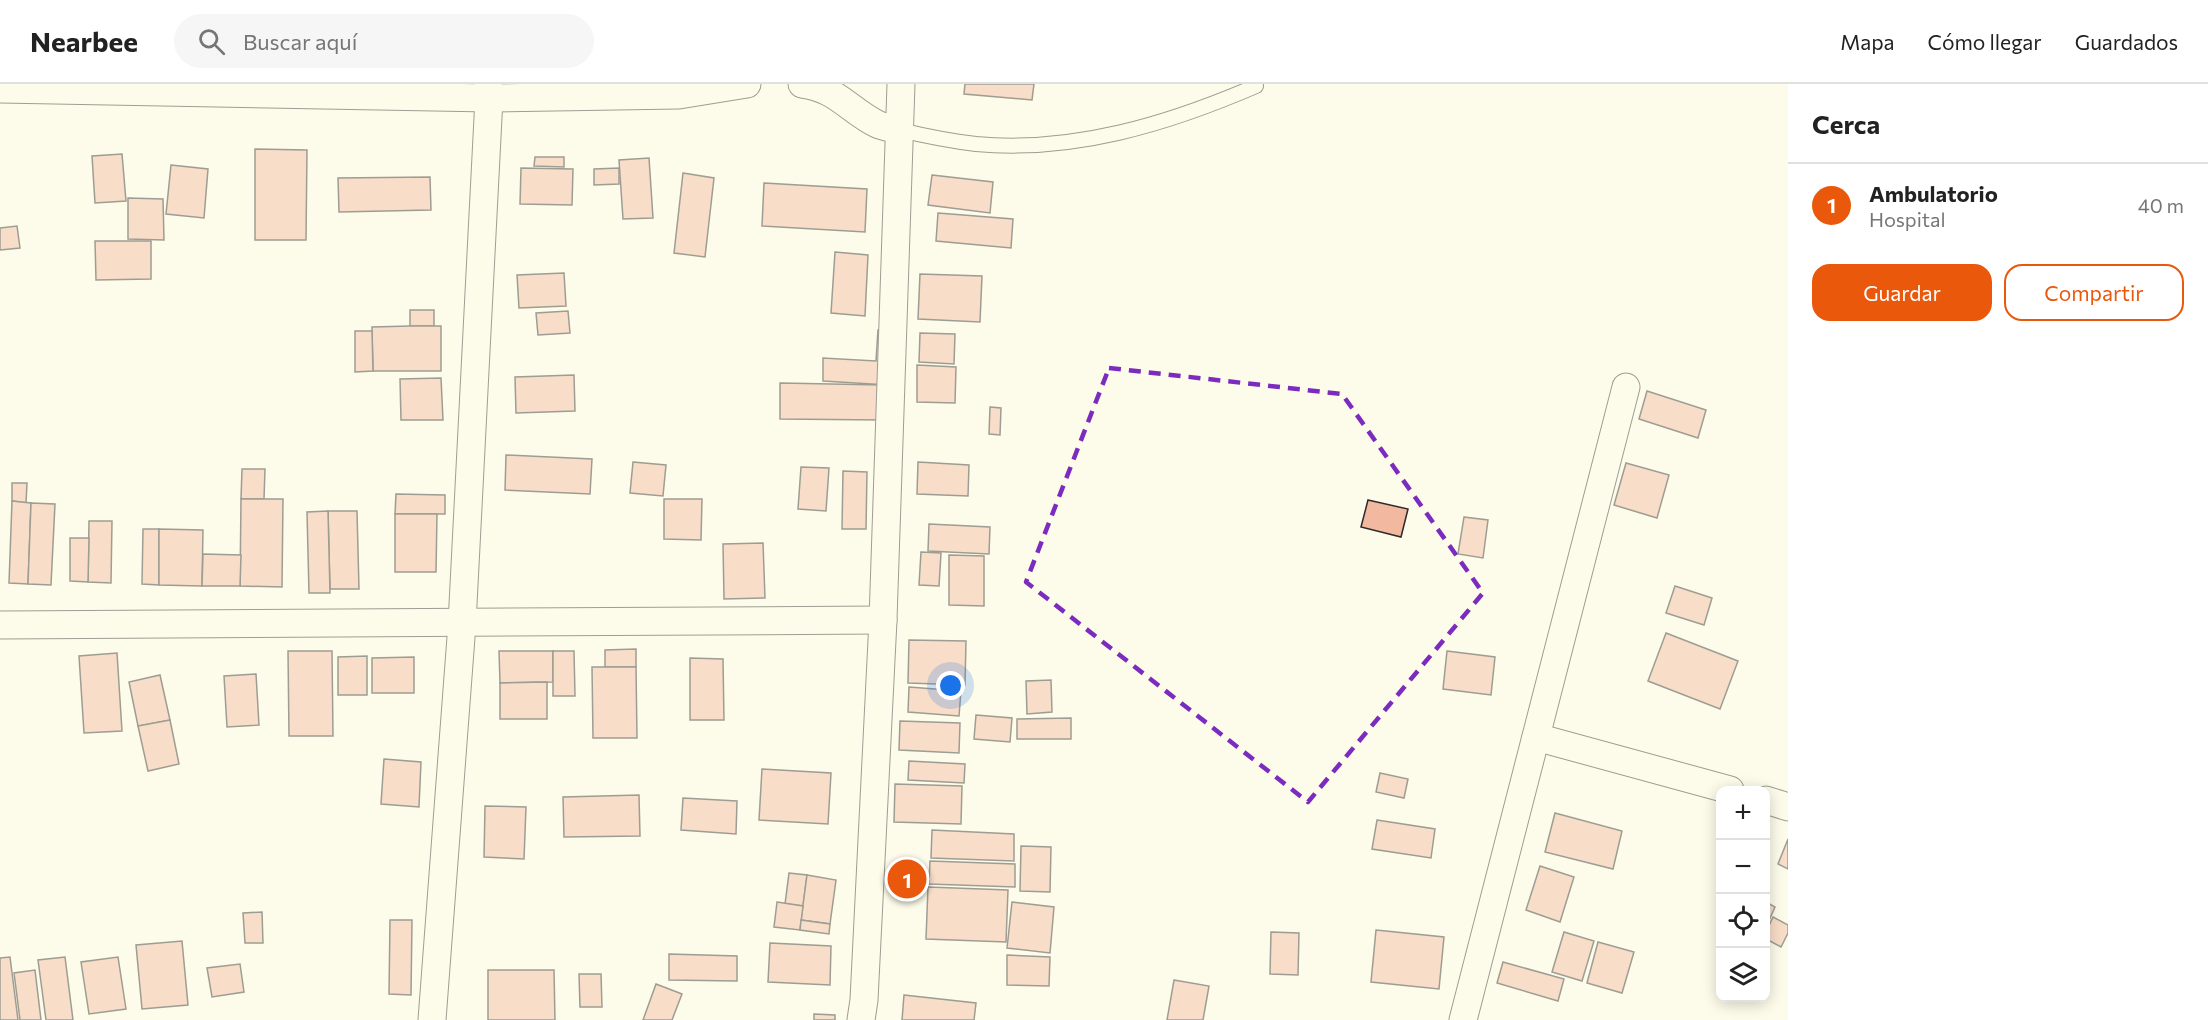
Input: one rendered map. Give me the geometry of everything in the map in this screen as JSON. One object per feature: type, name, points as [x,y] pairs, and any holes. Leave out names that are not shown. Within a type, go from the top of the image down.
[{"type":"street","points":[[0,89],[488,91],[678,96],[747,84]]},
{"type":"street","points":[[802,84],[819,86],[852,106],[877,125],[900,130]]},
{"type":"street","points":[[861,1020],[883,620],[901,84]]},
{"type":"street","points":[[432,1020],[462,624],[488,91]]},
{"type":"street","points":[[1463,1020],[1626,387]]},
{"type":"street","points":[[0,625],[883,620]]},
{"type":"street","points":[[1536,737],[1716,786]]},
{"type":"street","points":[[1770,802],[1788,807]]},
{"type":"lane","points":[[900,130],[939,139],[978,144],[1058,143],[1156,124],[1207,107],[1256,86]]},
{"type":"highlighted area","points":[[1109,368],[1342,394],[1483,593],[1308,802],[1026,582]]},
{"type":"building","points":[[965,84],[1034,84],[1032,100],[964,94]]},
{"type":"building","points":[[255,149],[307,150],[306,240],[255,240]]},
{"type":"building","points":[[122,154],[126,201],[95,203],[92,156]]},
{"type":"building","points":[[535,157],[564,157],[564,167],[534,166]]},
{"type":"building","points":[[649,158],[653,218],[623,219],[619,160]]},
{"type":"building","points":[[171,165],[208,169],[204,218],[166,214]]},
{"type":"building","points":[[521,168],[573,169],[572,205],[520,204]]},
{"type":"building","points":[[619,168],[619,184],[594,185],[594,169]]},
{"type":"building","points":[[683,173],[714,178],[705,257],[674,253]]},
{"type":"building","points":[[932,175],[993,182],[990,213],[928,205]]},
{"type":"building","points":[[430,177],[431,210],[339,212],[338,178]]},
{"type":"building","points":[[764,183],[867,189],[865,232],[762,226]]},
{"type":"building","points":[[128,198],[163,199],[164,240],[128,239]]},
{"type":"building","points":[[938,213],[1013,219],[1011,248],[936,241]]},
{"type":"building","points":[[17,226],[20,248],[0,250],[0,228]]},
{"type":"building","points":[[95,241],[151,241],[151,279],[96,280]]},
{"type":"building","points":[[835,252],[868,255],[865,316],[831,313]]},
{"type":"building","points":[[564,273],[566,306],[519,308],[517,275]]},
{"type":"building","points":[[920,274],[982,276],[980,322],[918,319]]},
{"type":"building","points":[[410,310],[434,310],[434,326],[410,326]]},
{"type":"building","points":[[568,311],[570,333],[538,335],[536,313]]},
{"type":"building","points":[[441,326],[441,371],[373,371],[372,327]]},
{"type":"building","points":[[878,330],[890,331],[888,385],[823,381],[823,358],[876,361]]},
{"type":"building","points":[[355,331],[372,331],[373,371],[355,372]]},
{"type":"building","points":[[920,333],[955,334],[954,364],[919,362]]},
{"type":"building","points":[[917,365],[956,367],[955,403],[917,402]]},
{"type":"building","points":[[574,375],[575,411],[516,413],[515,377]]},
{"type":"building","points":[[441,378],[443,420],[401,420],[400,379]]},
{"type":"building","points":[[780,383],[883,385],[883,420],[780,419]]},
{"type":"building","points":[[1647,391],[1706,410],[1698,438],[1639,419]]},
{"type":"building","points":[[990,407],[1001,408],[1000,435],[989,434]]},
{"type":"building","points":[[506,455],[592,459],[590,494],[505,490]]},
{"type":"building","points":[[633,462],[666,465],[663,496],[630,493]]},
{"type":"building","points":[[918,462],[969,465],[968,496],[917,494]]},
{"type":"building","points":[[1626,463],[1669,475],[1657,518],[1614,505]]},
{"type":"building","points":[[801,467],[829,468],[826,511],[798,509]]},
{"type":"building","points":[[242,469],[265,469],[264,499],[241,499]]},
{"type":"building","points":[[843,471],[867,472],[866,529],[842,529]]},
{"type":"building","points":[[12,483],[27,483],[26,503],[12,501]]},
{"type":"building","points":[[396,494],[445,495],[445,514],[395,514]]},
{"type":"building","points":[[241,499],[283,499],[282,587],[240,586]]},
{"type":"building","points":[[664,499],[702,499],[701,540],[664,539]]},
{"type":"building","points":[[1368,500],[1408,509],[1401,537],[1361,527]]},
{"type":"building","points":[[12,501],[31,503],[28,584],[9,583]]},
{"type":"building","points":[[31,503],[55,504],[51,585],[28,584]]},
{"type":"building","points":[[328,511],[357,511],[359,589],[330,589]]},
{"type":"building","points":[[328,511],[330,593],[309,593],[307,512]]},
{"type":"building","points":[[395,514],[437,514],[436,572],[395,572]]},
{"type":"building","points":[[1464,517],[1488,520],[1483,558],[1458,554]]},
{"type":"building","points":[[89,521],[112,521],[111,583],[88,582]]},
{"type":"building","points":[[929,524],[990,527],[989,554],[928,551]]},
{"type":"building","points":[[143,529],[159,529],[159,585],[142,584]]},
{"type":"building","points":[[159,529],[203,530],[202,586],[159,585]]},
{"type":"building","points":[[70,538],[89,538],[88,582],[70,581]]},
{"type":"building","points":[[763,543],[765,598],[724,599],[723,544]]},
{"type":"building","points":[[921,552],[941,553],[939,586],[919,585]]},
{"type":"building","points":[[203,554],[241,555],[240,586],[202,586]]},
{"type":"building","points":[[949,555],[984,556],[984,606],[949,605]]},
{"type":"building","points":[[1675,586],[1712,598],[1704,625],[1666,613]]},
{"type":"building","points":[[1666,633],[1738,661],[1720,709],[1648,681]]},
{"type":"building","points":[[909,640],[966,641],[965,685],[908,683]]},
{"type":"building","points":[[636,649],[636,667],[605,667],[605,650]]},
{"type":"building","points":[[288,651],[332,651],[333,736],[289,736]]},
{"type":"building","points":[[499,651],[553,651],[553,682],[500,683]]},
{"type":"building","points":[[553,651],[574,651],[575,696],[553,696]]},
{"type":"building","points":[[1447,651],[1495,657],[1491,695],[1443,689]]},
{"type":"building","points":[[117,653],[122,731],[84,733],[79,656]]},
{"type":"building","points":[[367,656],[367,695],[338,695],[338,657]]},
{"type":"building","points":[[414,657],[414,693],[372,693],[372,658]]},
{"type":"building","points":[[690,658],[723,659],[724,720],[690,720]]},
{"type":"building","points":[[592,667],[636,667],[637,738],[593,738]]},
{"type":"building","points":[[256,674],[259,725],[227,727],[224,676]]},
{"type":"building","points":[[160,675],[170,720],[138,726],[129,682]]},
{"type":"building","points":[[1051,680],[1052,712],[1027,714],[1026,681]]},
{"type":"building","points":[[547,682],[547,719],[500,719],[500,683]]},
{"type":"building","points":[[909,687],[961,691],[959,716],[908,712]]},
{"type":"building","points":[[976,715],[1012,718],[1010,742],[974,739]]},
{"type":"building","points":[[1071,718],[1071,739],[1017,739],[1017,719]]},
{"type":"building","points":[[170,720],[179,764],[148,771],[138,726]]},
{"type":"building","points":[[900,721],[960,723],[959,753],[899,750]]},
{"type":"building","points":[[384,759],[421,762],[419,807],[381,804]]},
{"type":"building","points":[[909,761],[965,764],[964,783],[908,780]]},
{"type":"building","points":[[762,769],[831,773],[828,824],[759,820]]},
{"type":"building","points":[[1380,773],[1408,779],[1404,798],[1376,792]]},
{"type":"building","points":[[895,784],[962,786],[961,824],[894,822]]},
{"type":"building","points":[[639,795],[640,836],[564,837],[563,797]]},
{"type":"building","points":[[683,798],[737,801],[736,834],[681,830]]},
{"type":"building","points":[[485,806],[526,807],[524,859],[484,857]]},
{"type":"building","points":[[1555,813],[1622,831],[1613,869],[1545,852]]},
{"type":"building","points":[[1377,820],[1435,829],[1431,858],[1372,849]]},
{"type":"building","points":[[932,830],[1014,834],[1014,861],[931,858]]},
{"type":"building","points":[[1788,839],[1788,869],[1778,864]]},
{"type":"building","points":[[1021,846],[1051,847],[1050,892],[1020,891]]},
{"type":"building","points":[[930,861],[1015,864],[1015,887],[929,884]]},
{"type":"building","points":[[1540,866],[1574,877],[1560,922],[1526,910]]},
{"type":"building","points":[[789,873],[807,875],[803,906],[785,904]]},
{"type":"building","points":[[807,875],[836,880],[830,924],[801,920]]},
{"type":"building","points":[[928,887],[1008,890],[1006,942],[926,939]]},
{"type":"building","points":[[777,902],[803,906],[800,930],[774,927]]},
{"type":"building","points":[[1012,902],[1054,907],[1050,953],[1007,948]]},
{"type":"building","points":[[1770,904],[1775,907],[1770,918]]},
{"type":"building","points":[[262,912],[263,943],[245,943],[243,913]]},
{"type":"building","points":[[1773,917],[1788,925],[1788,933],[1781,947],[1770,941],[1770,923]]},
{"type":"building","points":[[390,920],[412,920],[411,995],[389,994]]},
{"type":"building","points":[[801,920],[830,924],[829,934],[800,930]]},
{"type":"building","points":[[1376,930],[1444,937],[1439,989],[1371,982]]},
{"type":"building","points":[[1271,932],[1299,933],[1298,975],[1270,974]]},
{"type":"building","points":[[1564,932],[1594,941],[1582,981],[1552,972]]},
{"type":"building","points":[[182,941],[188,1005],[142,1009],[136,945]]},
{"type":"building","points":[[1598,942],[1634,952],[1622,993],[1587,983]]},
{"type":"building","points":[[770,943],[831,946],[830,985],[768,982]]},
{"type":"building","points":[[669,954],[737,956],[737,981],[669,980]]},
{"type":"building","points":[[1007,955],[1050,957],[1049,986],[1007,985]]},
{"type":"building","points":[[10,957],[18,1020],[0,1020],[0,958]]},
{"type":"building","points":[[65,957],[73,1020],[46,1020],[38,960]]},
{"type":"building","points":[[118,957],[126,1009],[89,1014],[81,962]]},
{"type":"building","points":[[1503,962],[1564,979],[1558,1001],[1497,983]]},
{"type":"building","points":[[240,964],[244,992],[212,997],[207,968]]},
{"type":"building","points":[[35,970],[41,1020],[20,1020],[14,973]]},
{"type":"building","points":[[488,970],[554,970],[555,1020],[488,1020]]},
{"type":"building","points":[[579,974],[601,974],[602,1007],[580,1007]]},
{"type":"building","points":[[1174,980],[1209,986],[1203,1020],[1167,1020]]},
{"type":"building","points":[[656,984],[682,994],[672,1020],[643,1020]]},
{"type":"building","points":[[904,995],[976,1003],[974,1020],[902,1020]]},
{"type":"building","points":[[814,1014],[835,1015],[835,1020],[814,1020]]},
{"type":"place","name":"Ambulatorio","points":[[907,879]]}]
